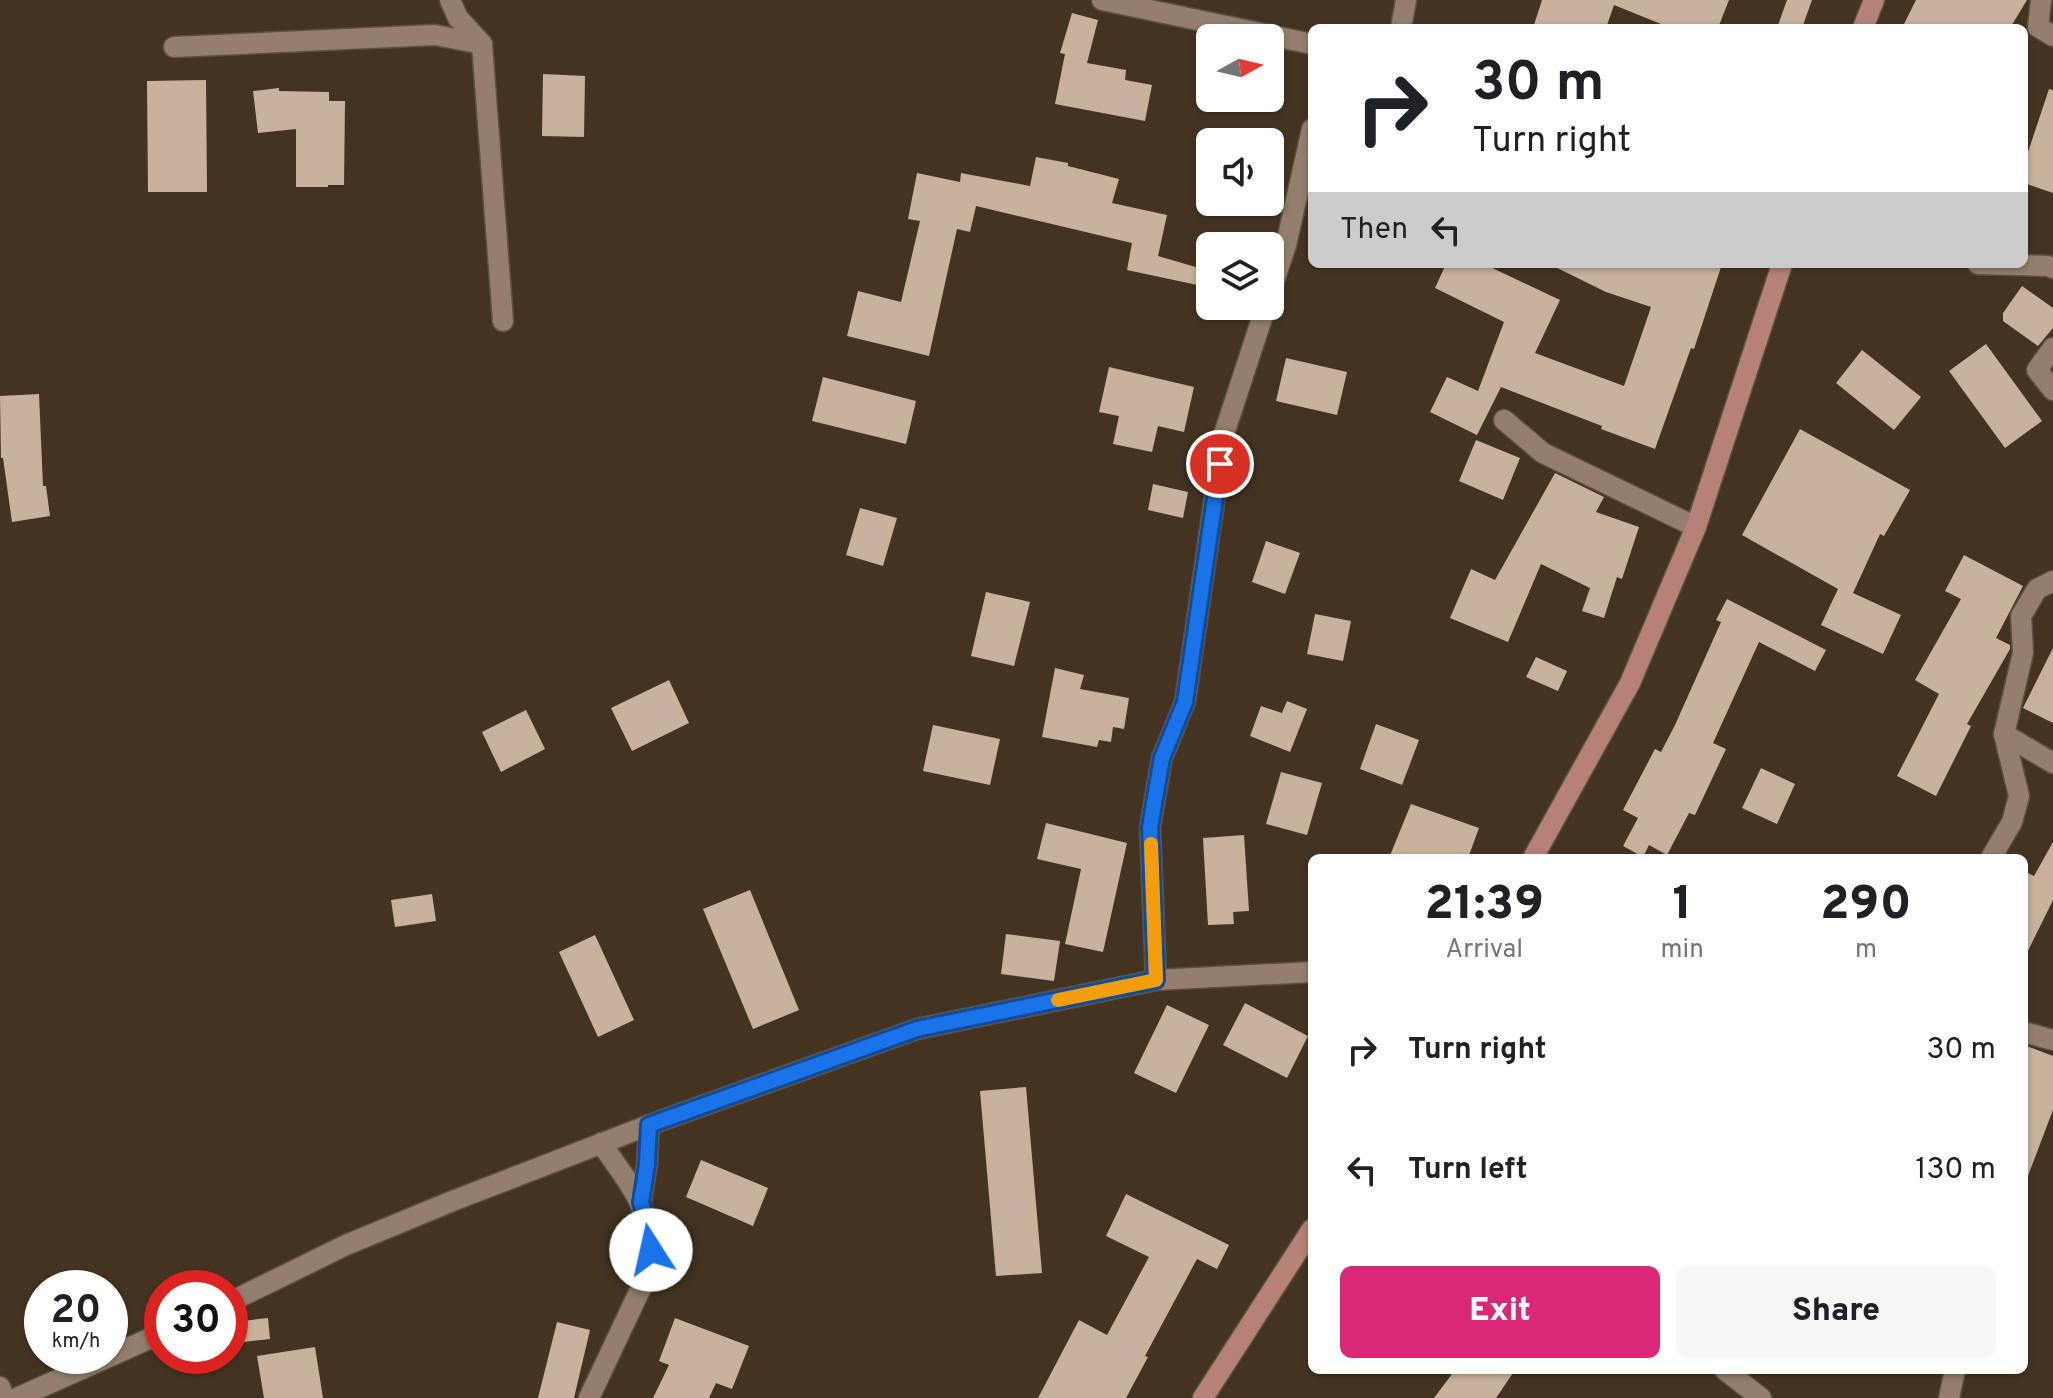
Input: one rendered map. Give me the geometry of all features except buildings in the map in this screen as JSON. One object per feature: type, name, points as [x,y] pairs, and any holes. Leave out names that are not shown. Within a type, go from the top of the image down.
[{"type":"main road","points":[[1865,24],[1874,0]]},
{"type":"main road","points":[[1535,854],[1630,683],[1696,527],[1779,268]]},
{"type":"main road","points":[[1203,1398],[1308,1235]]},
{"type":"street","points":[[450,0],[458,18],[482,44],[503,321]]},
{"type":"street","points":[[1102,0],[1308,43]]},
{"type":"street","points":[[1402,24],[1406,0]]},
{"type":"street","points":[[2041,0],[2038,27],[2053,36]]},
{"type":"street","points":[[174,47],[435,35],[482,44]]},
{"type":"street","points":[[1284,251],[1308,147]]},
{"type":"street","points":[[2028,264],[2051,264]]},
{"type":"street","points":[[1156,980],[1152,813],[1162,758],[1185,702],[1224,434],[1261,320]]},
{"type":"street","points":[[2053,348],[2037,370],[2053,390]]},
{"type":"street","points":[[1504,420],[1543,453],[1696,527]]},
{"type":"street","points":[[1993,854],[2012,822],[2019,796],[2004,734],[2023,653],[2021,616],[2037,589],[2053,581]]},
{"type":"street","points":[[2004,734],[2053,763]]},
{"type":"street","points":[[248,1293],[346,1245],[450,1202],[649,1125],[917,1029],[1156,980],[1308,972]]},
{"type":"street","points":[[2028,1033],[2053,1040]]},
{"type":"street","points":[[641,1202],[649,1125]]},
{"type":"street","points":[[589,1398],[649,1271],[651,1250],[641,1202],[601,1143]]},
{"type":"street","points":[[17,1398],[144,1341]]},
{"type":"street","points":[[1730,1374],[1761,1398]]},
{"type":"street","points":[[1949,1398],[1954,1374]]},
{"type":"street","points":[[0,1387],[4,1398]]},
{"type":"slow traffic","points":[[1058,1000],[1156,980],[1151,844]]},
{"type":"route","points":[[651,1250],[641,1202],[649,1125],[917,1029],[1156,980],[1150,827],[1162,758],[1185,702],[1220,464]]}]
